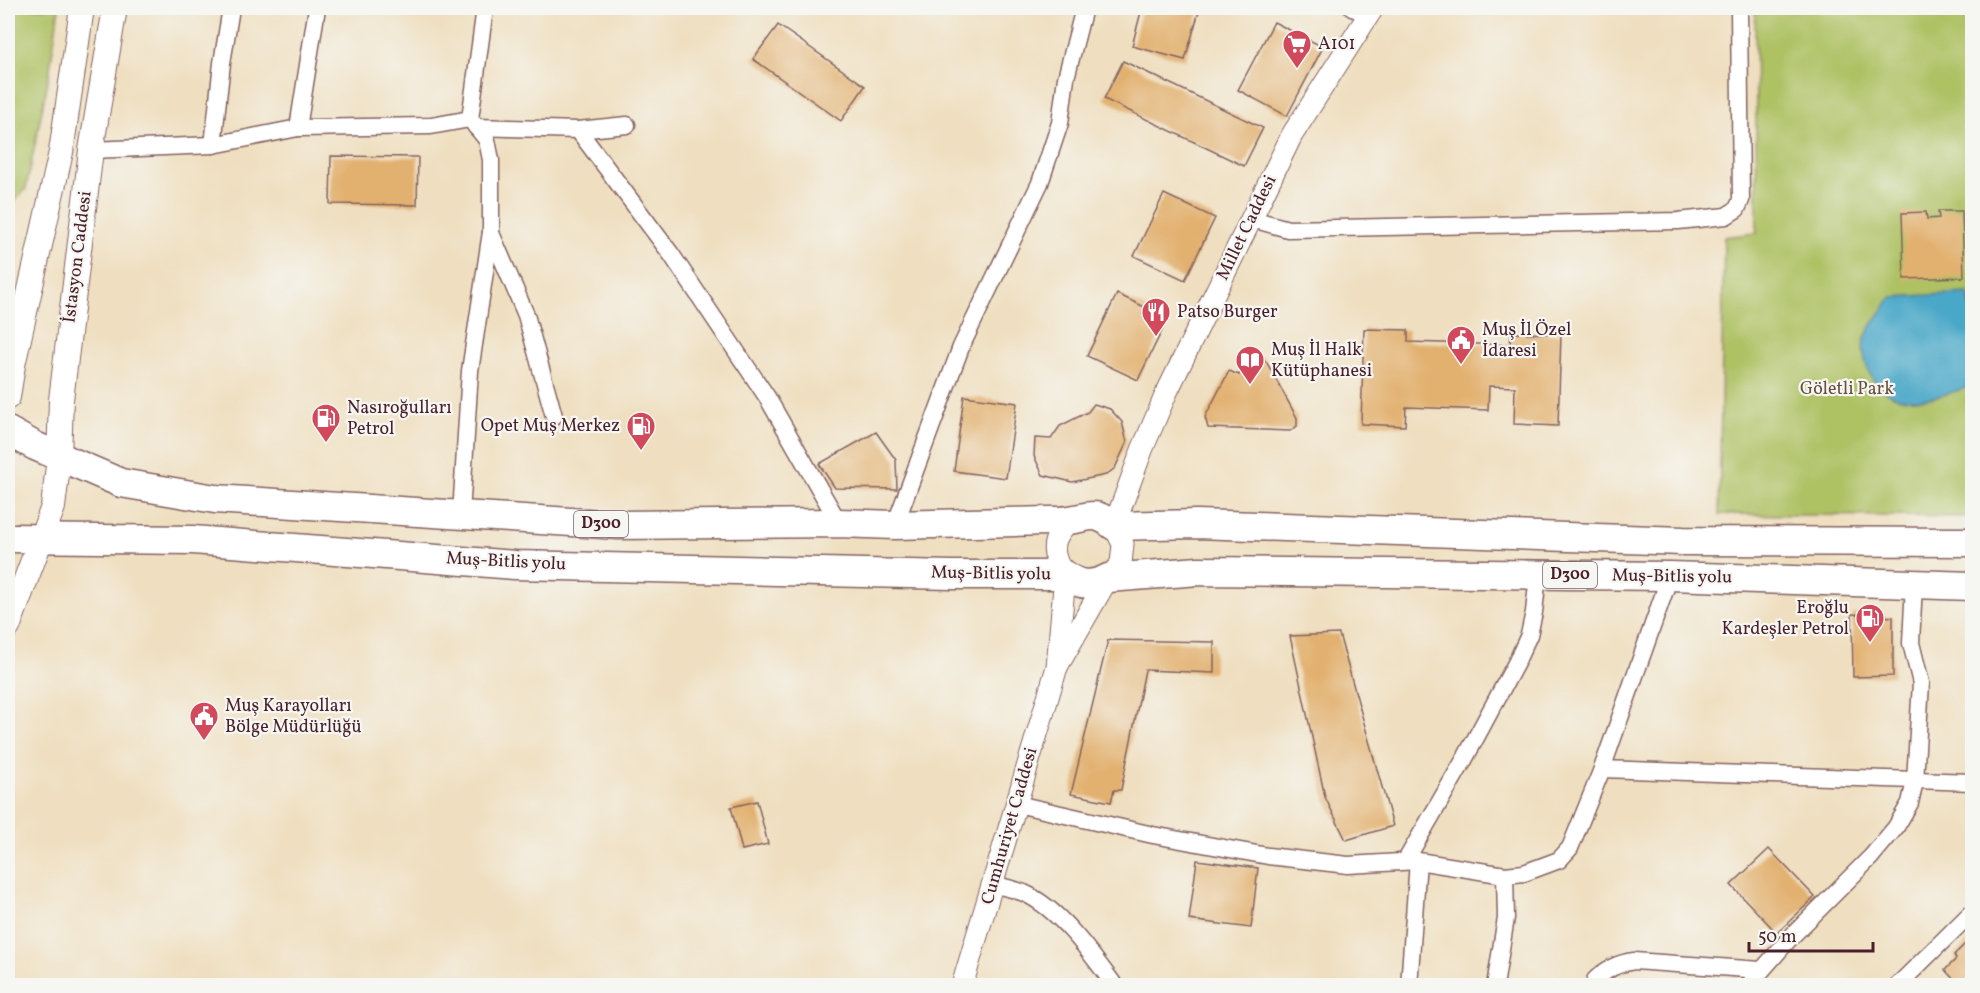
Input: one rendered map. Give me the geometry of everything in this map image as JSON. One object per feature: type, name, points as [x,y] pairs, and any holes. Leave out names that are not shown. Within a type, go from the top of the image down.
[{"type":"highway","name":"D300","points":[[8,431],[47,452]]},
{"type":"highway","name":"Muş-Bitlis yolu","points":[[47,452],[121,483],[215,499],[618,525],[896,525],[1071,520],[1086,515],[1105,519],[1114,526],[1197,524],[1683,541],[1972,542]]},
{"type":"highway","name":"Muş-Bitlis yolu","points":[[8,538],[193,540],[515,565],[952,575],[1065,575],[1077,583],[1086,585],[1108,578],[1199,570],[1670,576],[1972,586]]},
{"type":"main road","name":"İstasyon Caddesi","points":[[8,397],[15,328],[61,152],[82,8]]},
{"type":"main road","name":"İstasyon Caddesi","points":[[8,627],[53,507],[47,452],[61,400],[91,150],[115,8]]},
{"type":"street","points":[[213,145],[231,8]]},
{"type":"street","points":[[298,128],[317,8]]},
{"type":"street","points":[[461,514],[470,371],[491,232],[491,160],[487,140],[473,123],[485,8]]},
{"type":"street","points":[[896,525],[960,347],[1041,183],[1060,123],[1066,78],[1084,8]]},
{"type":"street","points":[[1252,219],[1288,228],[1678,221],[1726,216],[1737,209],[1740,200],[1739,8]]},
{"type":"street","name":"Millet Caddesi","points":[[1114,526],[1142,450],[1166,394],[1292,135],[1365,10]]},
{"type":"street","points":[[91,150],[213,145],[298,128],[473,123],[578,130],[627,125]]},
{"type":"street","points":[[578,130],[671,254],[767,397],[839,524]]},
{"type":"street","points":[[491,232],[526,315],[554,416]]},
{"type":"street","name":"Cumhuriyet Caddesi","points":[[962,986],[1057,667],[1065,575],[1058,566],[1054,550],[1056,538],[1071,520]]},
{"type":"street","name":"Cumhuriyet Caddesi","points":[[1057,667],[1108,578],[1116,572],[1123,554],[1123,544],[1114,526]]},
{"type":"street","points":[[1409,986],[1412,860],[1529,634],[1538,575]]},
{"type":"street","points":[[1017,804],[1153,835],[1268,856],[1348,865],[1412,860],[1505,875],[1524,873],[1544,867],[1559,860],[1570,848],[1602,769],[1670,576]]},
{"type":"street","points":[[1748,986],[1791,937],[1871,857],[1896,827],[1910,803],[1922,683],[1911,643],[1914,584]]},
{"type":"street","points":[[1602,769],[1972,782]]},
{"type":"street","points":[[1495,986],[1506,918],[1505,875]]},
{"type":"street","points":[[993,884],[1025,894],[1040,903],[1087,949],[1115,986]]},
{"type":"street","points":[[1897,986],[1972,912]]},
{"type":"street","points":[[1595,980],[1622,963],[1634,961],[1761,970]]},
{"type":"green space","points":[[8,8],[59,8],[49,75],[26,189],[8,207]]},
{"type":"green space","name":"Göletli Park","points":[[1755,8],[1972,8],[1972,517],[1719,514],[1724,237],[1757,233]]},
{"type":"water","points":[[1968,293],[1972,315],[1972,386],[1930,398],[1901,398],[1888,394],[1869,372],[1864,353],[1864,341],[1869,329],[1891,297]]},
{"type":"building","points":[[1142,8],[1200,8],[1185,60],[1132,46]]},
{"type":"building","points":[[1274,22],[1323,47],[1287,116],[1238,90]]},
{"type":"building","points":[[778,25],[865,86],[841,121],[753,59]]},
{"type":"building","points":[[1123,61],[1263,128],[1244,166],[1104,99]]},
{"type":"building","points":[[331,156],[418,157],[417,205],[330,204]]},
{"type":"building","points":[[1164,194],[1215,218],[1185,280],[1134,256]]},
{"type":"building","points":[[1938,211],[1962,211],[1964,277],[1904,279],[1902,213],[1926,212],[1927,219],[1939,218]]},
{"type":"building","points":[[1117,294],[1168,318],[1138,380],[1087,356]]},
{"type":"building","name":"Muş İl Özel İdaresi","points":[[1364,329],[1408,330],[1408,342],[1510,345],[1511,333],[1561,334],[1558,426],[1514,424],[1515,387],[1489,386],[1488,410],[1406,407],[1405,426],[1361,424]]},
{"type":"building","name":"Muş İl Halk Kütüphanesi","points":[[1262,357],[1267,363],[1297,418],[1297,426],[1290,431],[1208,428],[1205,417],[1229,371],[1239,375],[1247,359]]},
{"type":"building","points":[[964,396],[1017,403],[1006,478],[954,471]]},
{"type":"building","points":[[1094,404],[1110,409],[1122,422],[1127,442],[1115,468],[1106,475],[1072,482],[1043,475],[1034,456],[1035,438],[1051,439],[1060,426],[1088,412]]},
{"type":"building","points":[[876,432],[896,460],[897,489],[835,488],[819,464]]},
{"type":"building","points":[[1852,614],[1893,617],[1893,676],[1853,677]]},
{"type":"building","points":[[1339,634],[1393,826],[1346,840],[1325,797],[1290,636]]},
{"type":"building","points":[[1108,640],[1214,642],[1214,673],[1145,670],[1121,790],[1114,790],[1111,802],[1071,794]]},
{"type":"building","points":[[757,801],[768,844],[742,850],[731,807]]},
{"type":"building","points":[[1769,849],[1815,897],[1777,933],[1731,885]]},
{"type":"building","points":[[1197,860],[1258,868],[1251,928],[1189,920]]},
{"type":"building","points":[[1972,937],[1972,986],[1960,986],[1945,970],[1956,959],[1954,955]]},
{"type":"place","name":"A101","points":[[1297,70]]},
{"type":"place","name":"Patso Burger","points":[[1156,338]]},
{"type":"place","name":"Muş İl Özel İdaresi","points":[[1461,366]]},
{"type":"place","name":"Muş İl Halk Kütüphanesi","points":[[1250,386]]},
{"type":"place","name":"Nasıroğulları Petrol","points":[[326,444]]},
{"type":"place","name":"Opet Muş Merkez","points":[[641,452]]},
{"type":"place","name":"Eroğlu Kardeşler Petrol","points":[[1870,644]]},
{"type":"place","name":"Muş Karayolları Bölge Müdürlüğü","points":[[204,742]]}]
